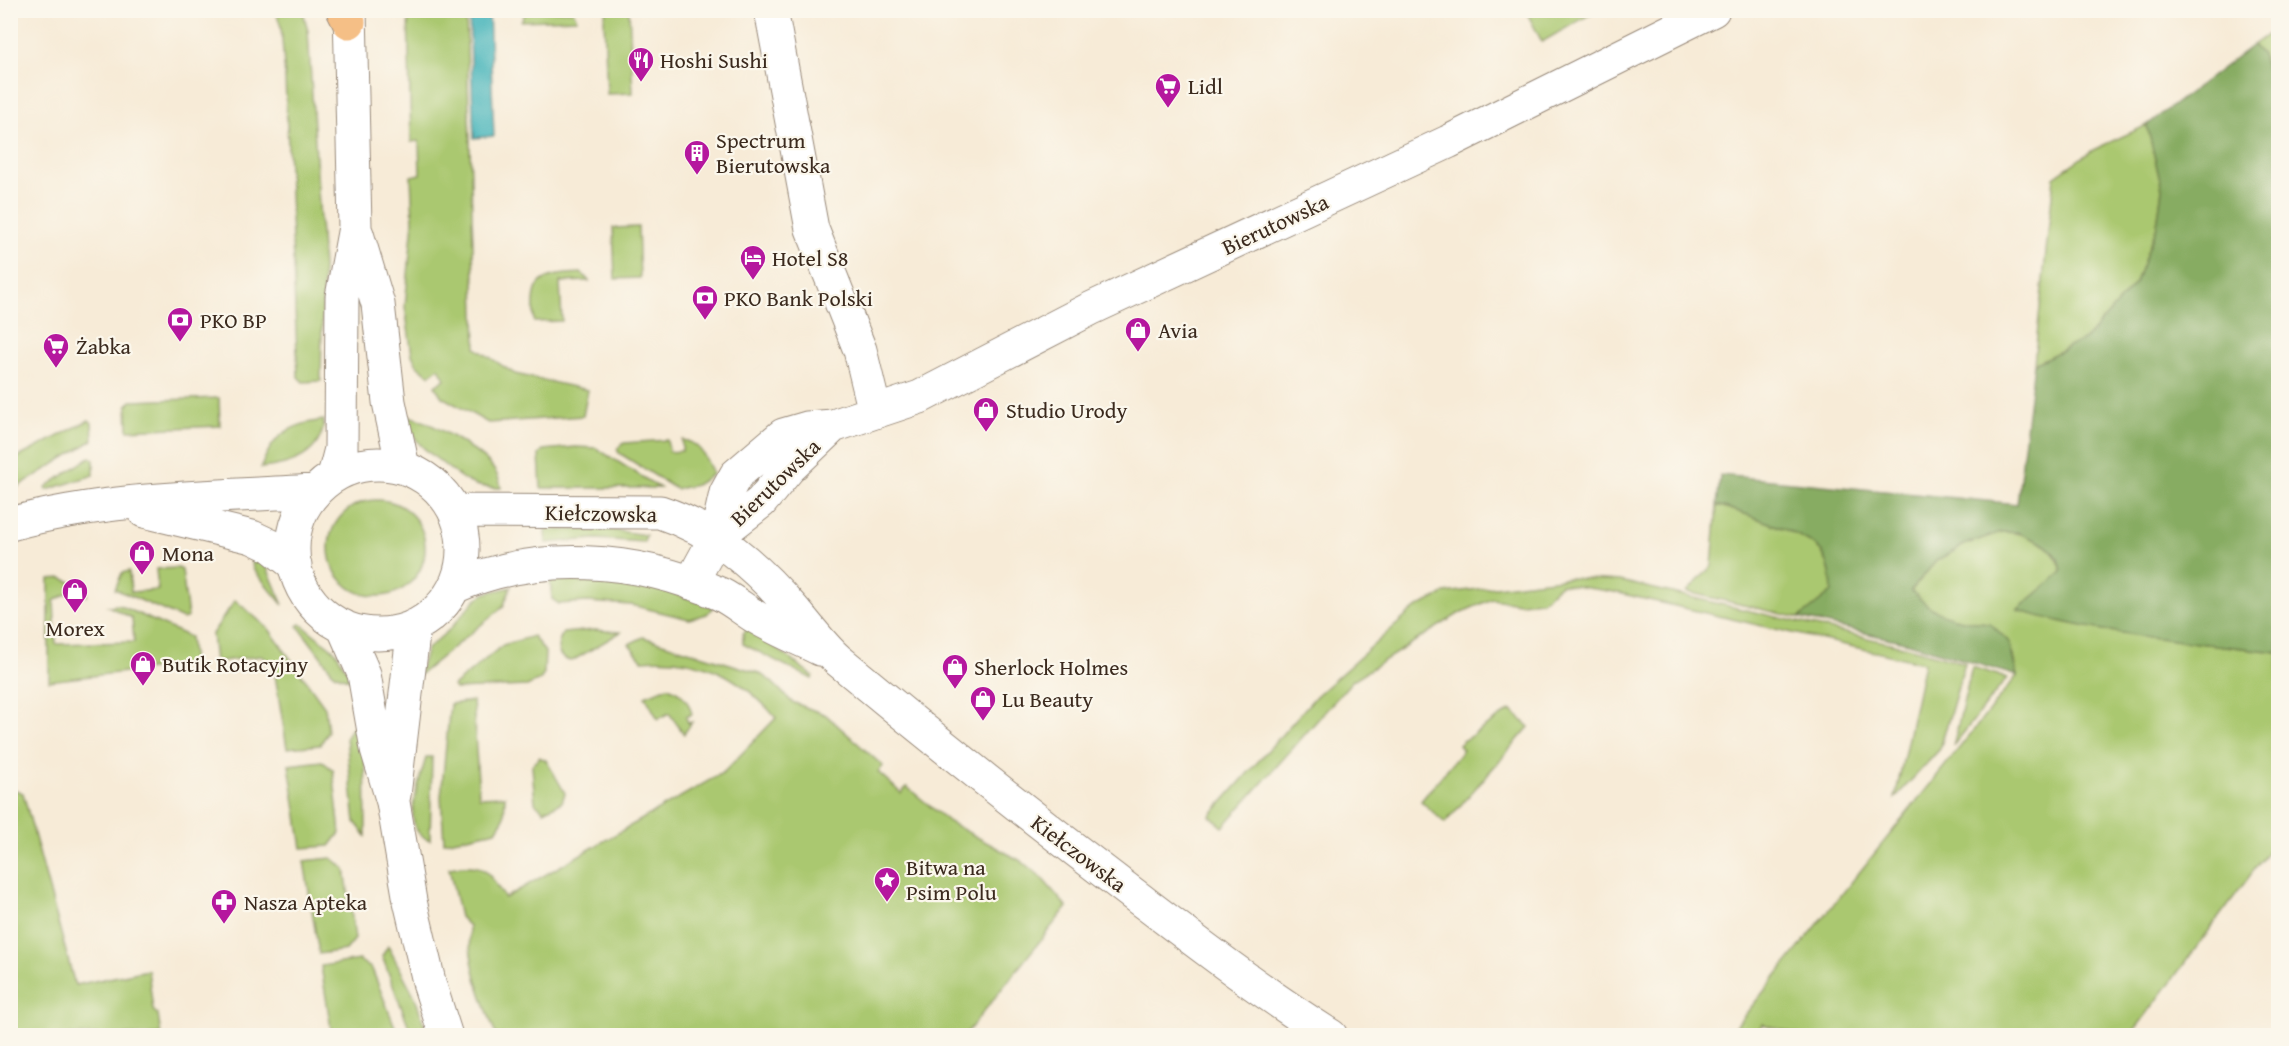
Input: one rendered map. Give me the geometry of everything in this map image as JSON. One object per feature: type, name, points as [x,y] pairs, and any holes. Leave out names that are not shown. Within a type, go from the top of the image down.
[{"type":"street","points":[[771,10],[812,229],[861,350],[875,412]]},
{"type":"street","name":"Bierutowska","points":[[691,583],[716,537],[726,493],[736,475],[783,435],[807,428],[833,426],[920,397],[1090,309],[1448,142],[1713,10]]},
{"type":"street","points":[[10,524],[116,505],[325,484],[367,464],[403,467],[433,484],[455,511],[462,531],[463,553],[454,587],[438,610],[414,626],[386,633],[357,631],[343,626],[311,601],[301,584],[295,565],[296,526],[304,507],[325,484],[341,449],[342,297],[355,226],[347,14]]},
{"type":"street","points":[[355,226],[378,304],[388,402],[403,467]]},
{"type":"street","points":[[116,505],[252,537],[271,546],[295,565]]},
{"type":"street","name":"Kiełczowska","points":[[455,511],[660,512],[689,521],[716,537],[778,591],[836,657],[990,784],[1196,943],[1284,1006],[1332,1035]]},
{"type":"street","name":"Kiełczowska","points":[[454,587],[476,578],[510,569],[594,562],[644,568],[724,596],[756,617],[836,657]]},
{"type":"street","points":[[343,626],[364,674],[377,749],[393,802],[400,855],[430,986],[446,1035]]},
{"type":"street","points":[[393,802],[414,626]]},
{"type":"green space","points":[[527,10],[573,11],[577,19],[521,21]]},
{"type":"green space","points":[[607,10],[629,11],[633,93],[607,94],[604,18]]},
{"type":"green space","points":[[276,11],[303,11],[308,31],[323,268],[321,381],[303,382],[298,377],[285,78],[281,27]]},
{"type":"green space","points":[[408,11],[466,11],[476,348],[515,374],[588,390],[583,416],[488,423],[442,397],[435,386],[445,379],[439,368],[429,375],[417,365],[412,355],[405,307],[413,221],[411,176],[420,174],[419,141],[411,142]]},
{"type":"green space","points":[[1526,11],[1596,11],[1542,42]]},
{"type":"green space","points":[[2278,27],[2278,102],[2262,55],[2253,45]]},
{"type":"green space","points":[[2253,45],[2262,55],[2278,102],[2278,652],[2113,632],[2017,610],[2062,572],[2059,559],[2044,544],[2017,532],[2001,532],[1966,544],[1936,561],[1911,590],[1928,606],[1946,616],[1990,623],[2009,642],[2017,676],[1909,643],[1799,618],[1832,592],[1830,571],[1825,557],[1815,546],[1790,532],[1717,505],[1720,475],[2017,504],[2034,364],[2087,338],[2136,282],[2157,226],[2162,189],[2147,125]]},
{"type":"green space","points":[[2147,125],[2162,189],[2157,226],[2136,282],[2087,338],[2034,364],[2054,177],[2093,150]]},
{"type":"green space","points":[[638,227],[640,278],[615,279],[613,228]]},
{"type":"green space","points":[[582,273],[589,281],[560,282],[562,321],[534,322],[534,296],[541,282],[556,275]]},
{"type":"green space","points":[[219,398],[220,426],[128,430],[127,406],[131,401]]},
{"type":"green space","points":[[406,416],[439,429],[476,453],[494,469],[501,488],[475,485],[456,475],[420,444]]},
{"type":"green space","points":[[89,420],[92,423],[93,440],[11,491],[11,461]]},
{"type":"green space","points":[[324,420],[318,442],[311,450],[294,461],[261,468],[271,447],[284,433],[301,425]]},
{"type":"green space","points":[[667,440],[669,452],[682,451],[682,440],[694,444],[702,452],[713,474],[696,485],[676,489],[619,453],[617,449],[624,443]]},
{"type":"green space","points":[[596,448],[660,488],[541,488],[539,455],[543,450]]},
{"type":"green space","points":[[90,457],[94,460],[94,475],[47,490],[46,487]]},
{"type":"green space","points":[[377,500],[395,504],[411,514],[421,530],[425,548],[421,566],[411,582],[395,592],[377,596],[359,592],[343,582],[333,566],[329,548],[333,530],[343,514],[359,504]]},
{"type":"green space","points":[[1717,505],[1774,525],[1815,546],[1822,552],[1829,566],[1832,592],[1799,618],[1687,592],[1712,566]]},
{"type":"green space","points":[[605,529],[646,535],[644,542],[595,539],[546,543],[545,530]]},
{"type":"green space","points":[[2001,532],[2021,534],[2047,547],[2059,562],[2062,572],[2018,610],[2049,619],[2114,632],[2278,652],[2278,838],[2131,1035],[1804,1036],[1762,1024],[1757,1035],[1728,1036],[2017,676],[2013,655],[1990,623],[1946,616],[1929,607],[1911,591],[1936,561],[1966,544]]},
{"type":"green space","points":[[250,550],[265,563],[283,605],[253,569]]},
{"type":"green space","points":[[178,568],[182,570],[188,617],[183,619],[115,589],[122,573],[129,571],[131,592],[158,590],[156,569]]},
{"type":"green space","points":[[570,577],[634,579],[713,607],[707,614],[689,619],[631,605],[587,602],[559,604],[552,599],[550,580]]},
{"type":"green space","points":[[62,578],[87,589],[87,596],[73,590],[54,601],[56,644],[134,642],[132,618],[108,606],[119,605],[190,637],[193,664],[49,681],[49,579]]},
{"type":"green space","points":[[1569,578],[1620,581],[1911,648],[1965,663],[1940,749],[1895,798],[1924,663],[1614,592],[1561,584],[1542,601],[1519,603],[1492,599],[1460,613],[1353,680],[1223,827],[1210,816],[1316,696],[1414,609],[1445,593]]},
{"type":"green space","points":[[511,587],[503,607],[418,676],[427,649],[450,629],[476,599],[486,593]]},
{"type":"green space","points":[[235,600],[269,629],[325,707],[328,732],[320,745],[287,748],[273,663],[261,656],[215,662],[212,634]]},
{"type":"green space","points":[[301,624],[336,652],[353,681],[334,674],[298,626]]},
{"type":"green space","points":[[748,627],[813,676],[812,679],[743,644],[743,634]]},
{"type":"green space","points":[[594,630],[621,632],[572,661],[562,657],[558,647],[563,633]]},
{"type":"green space","points":[[533,636],[545,652],[544,674],[540,680],[527,686],[455,689],[453,686],[503,645]]},
{"type":"green space","points":[[643,637],[759,673],[771,681],[792,702],[826,715],[883,766],[878,772],[901,793],[907,787],[949,822],[1021,861],[1040,876],[1067,907],[965,1035],[496,1035],[477,982],[471,955],[469,926],[460,917],[449,868],[471,866],[484,870],[505,898],[724,772],[776,718],[748,690],[717,671],[682,661],[642,660],[629,644]]},
{"type":"green space","points":[[1972,667],[2007,678],[1953,746]]},
{"type":"green space","points":[[668,687],[681,694],[692,714],[686,717],[688,723],[692,722],[684,734],[669,713],[658,719],[645,696]]},
{"type":"green space","points":[[473,701],[479,797],[505,796],[504,818],[496,831],[444,842],[441,797],[450,704]]},
{"type":"green space","points":[[1511,710],[1529,727],[1445,823],[1421,801],[1463,750],[1459,745]]},
{"type":"green space","points":[[363,724],[366,836],[355,822],[346,737],[351,728]]},
{"type":"green space","points":[[426,757],[432,757],[430,840],[420,835],[413,815],[416,791]]},
{"type":"green space","points":[[539,757],[546,760],[565,793],[562,802],[544,811],[535,803],[532,766]]},
{"type":"green space","points":[[322,761],[333,770],[340,833],[330,846],[302,848],[289,765]]},
{"type":"green space","points":[[11,788],[23,793],[75,985],[148,970],[153,1010],[158,1015],[161,1035],[11,1035]]},
{"type":"green space","points":[[332,858],[345,869],[355,939],[346,950],[319,954],[304,861]]},
{"type":"green space","points":[[388,946],[415,997],[428,1035],[412,1035],[382,956]]},
{"type":"green space","points":[[359,960],[372,969],[397,1032],[394,1035],[332,1035],[321,966]]},
{"type":"water","points":[[469,11],[489,11],[494,136],[474,138]]},
{"type":"place","name":"Hoshi Sushi","points":[[641,83]]},
{"type":"place","name":"Lidl","points":[[1168,109]]},
{"type":"place","name":"Spectrum Bierutowska","points":[[697,176]]},
{"type":"place","name":"Hotel S8","points":[[753,281]]},
{"type":"place","name":"PKO Bank Polski","points":[[705,321]]},
{"type":"place","name":"PKO BP","points":[[180,343]]},
{"type":"place","name":"Avia","points":[[1138,353]]},
{"type":"place","name":"Żabka","points":[[56,369]]},
{"type":"place","name":"Studio Urody","points":[[986,433]]},
{"type":"place","name":"Mona","points":[[142,576]]},
{"type":"place","name":"Morex","points":[[75,614]]},
{"type":"place","name":"Butik Rotacyjny","points":[[143,687]]},
{"type":"place","name":"Sherlock Holmes","points":[[955,690]]},
{"type":"place","name":"Lu Beauty","points":[[983,722]]},
{"type":"place","name":"Bitwa na Psim Polu","points":[[887,903]]},
{"type":"place","name":"Nasza Apteka","points":[[224,925]]}]
